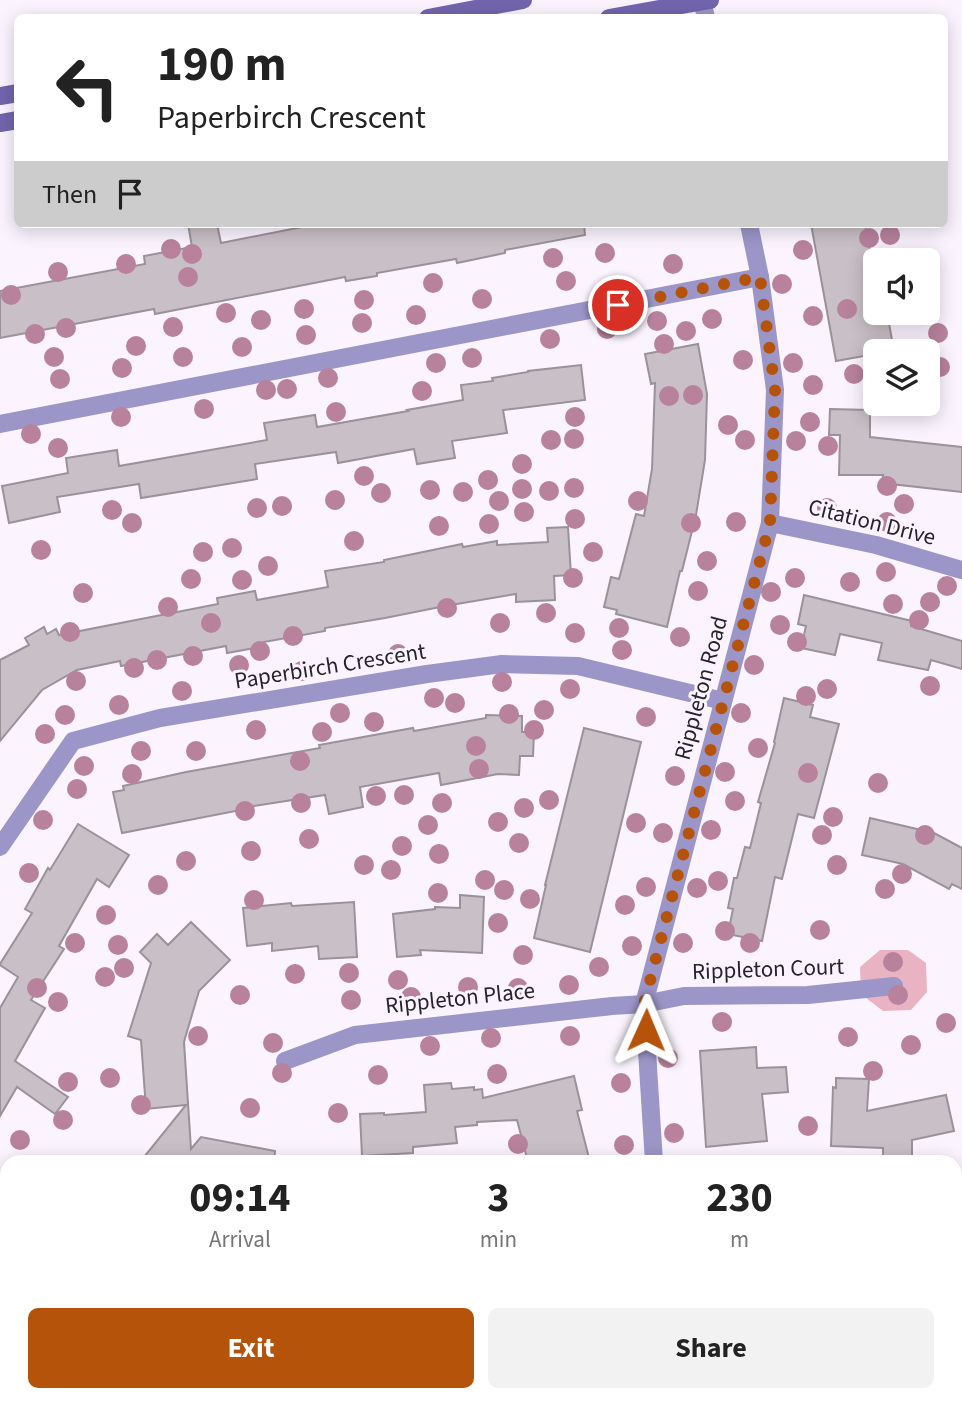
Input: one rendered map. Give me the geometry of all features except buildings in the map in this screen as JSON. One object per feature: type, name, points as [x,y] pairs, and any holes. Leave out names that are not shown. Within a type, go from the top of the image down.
[{"type":"main road","points":[[449,14],[523,0]]},
{"type":"main road","points":[[639,14],[705,5]]},
{"type":"street","name":"Rippleton Road","points":[[654,1155],[644,1004],[770,523],[775,390],[760,277],[750,228]]},
{"type":"street","points":[[0,424],[760,277]]},
{"type":"street","name":"Citation Drive","points":[[770,523],[876,545],[962,570]]},
{"type":"street","name":"Paperbirch Crescent","points":[[0,847],[73,741],[160,718],[502,664],[578,666],[723,701]]},
{"type":"street","name":"Rippleton Court","points":[[644,1004],[684,996],[808,995],[894,986]]},
{"type":"street","name":"Rippleton Place","points":[[285,1060],[355,1035],[644,1004]]},
{"type":"shaded area","points":[[880,950],[908,950],[926,963],[927,992],[911,1010],[883,1011],[861,994],[860,967]]},
{"type":"route","points":[[618,305],[760,277],[775,390],[770,523],[644,1004],[646,1030]]}]
